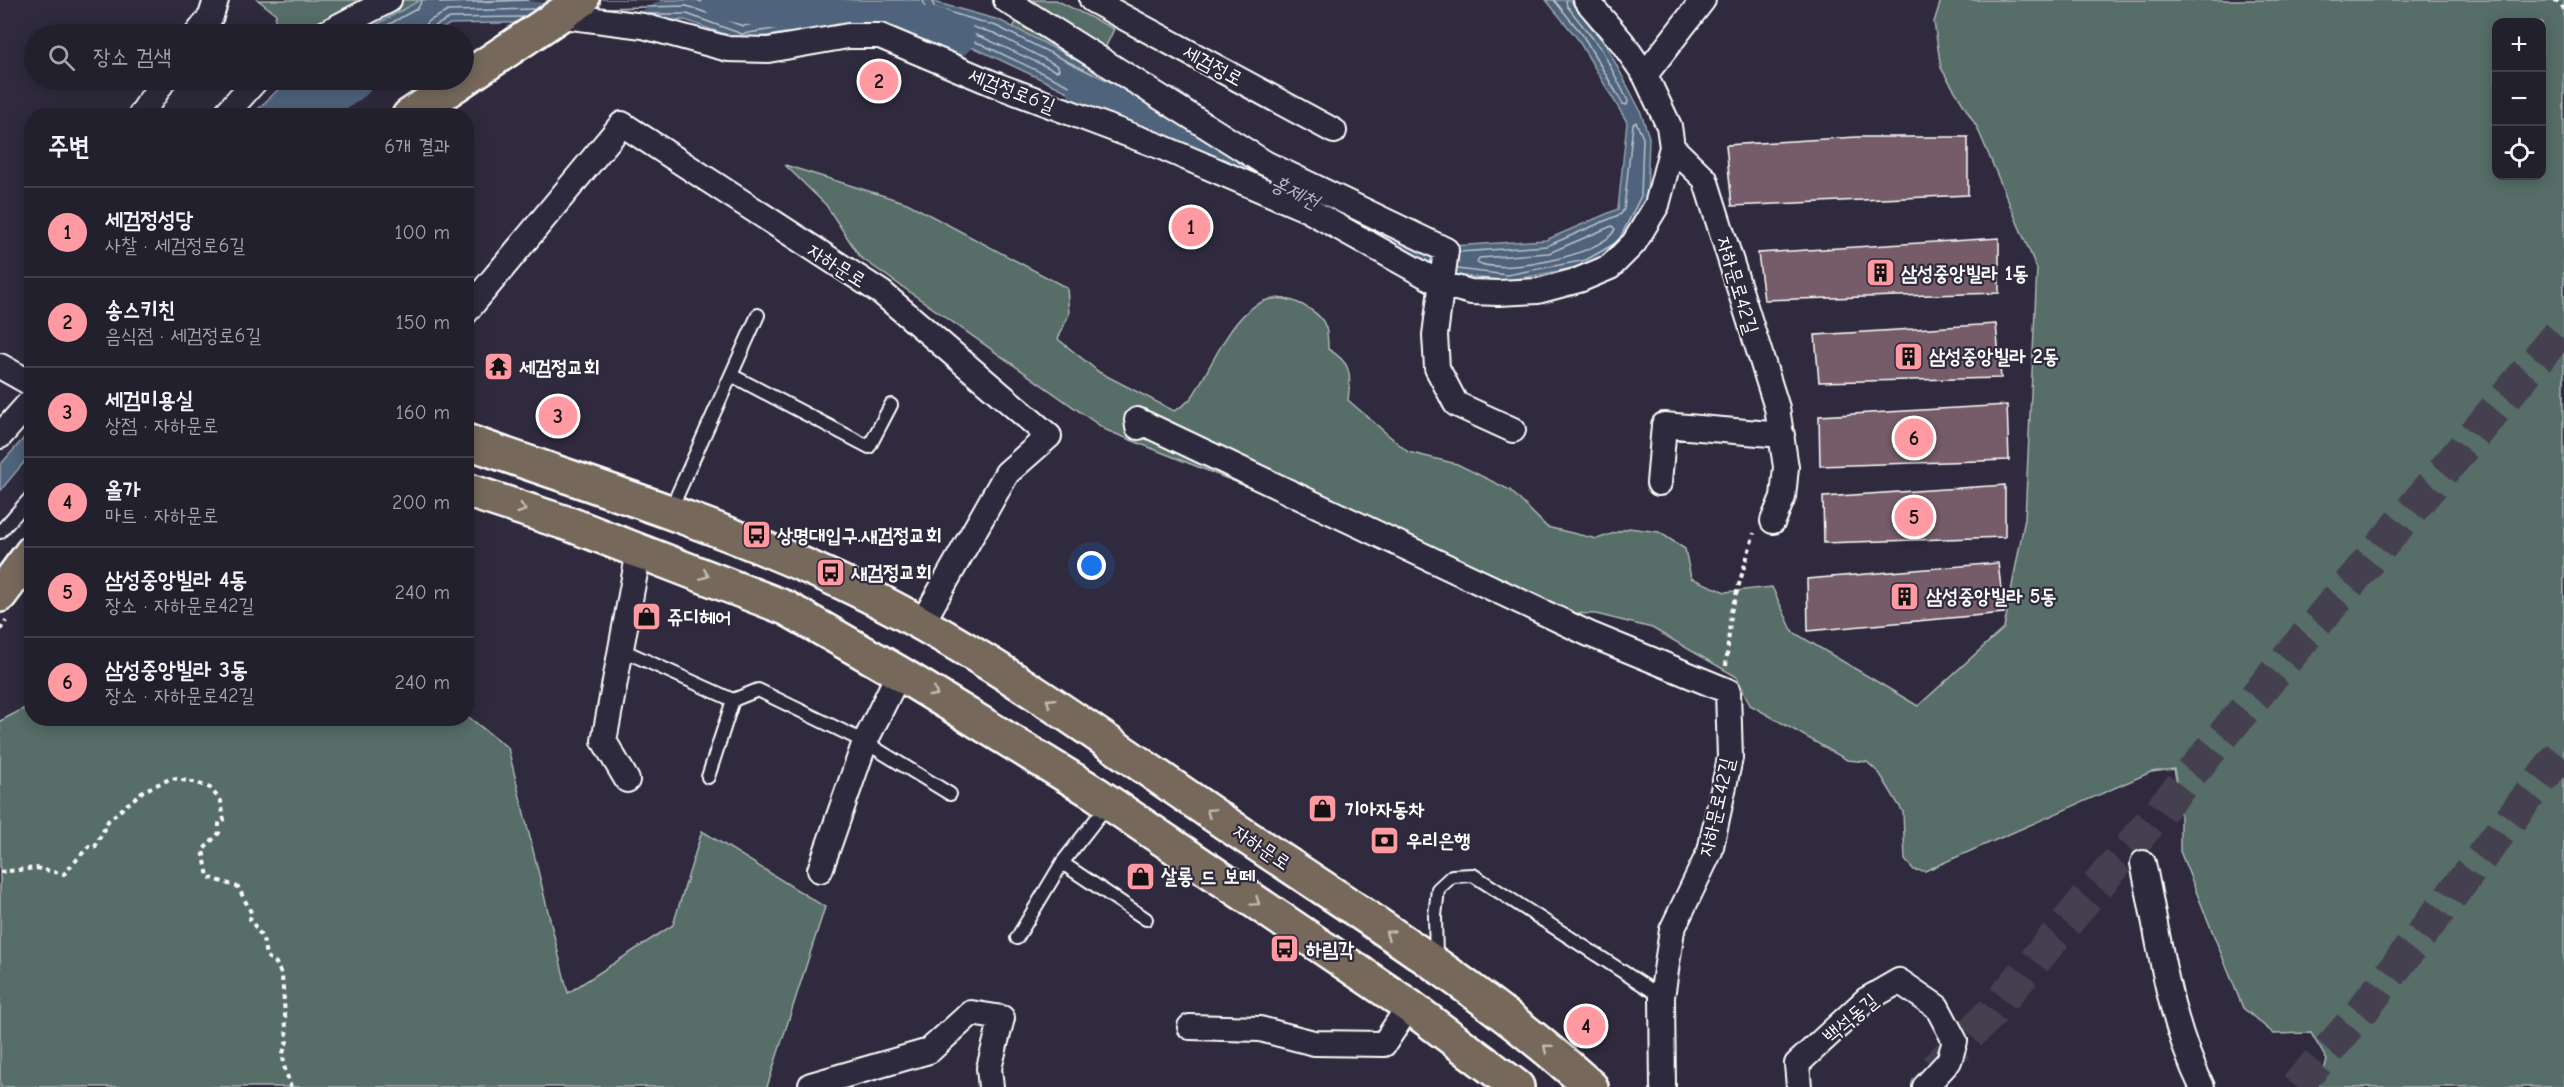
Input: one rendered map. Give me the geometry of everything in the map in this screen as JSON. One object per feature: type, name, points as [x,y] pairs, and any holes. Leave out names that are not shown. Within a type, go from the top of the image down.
[{"type":"main road","points":[[474,72],[570,7]]},
{"type":"main road","points":[[421,108],[447,90]]},
{"type":"main road","name":"자하문로","points":[[474,444],[670,513],[818,571],[922,623],[1057,706],[1437,966],[1544,1045],[1591,1087]]},
{"type":"main road","points":[[474,493],[639,550],[786,608],[899,673],[1109,803],[1409,1006],[1517,1087]]},
{"type":"main road","points":[[0,595],[24,563]]},
{"type":"street","points":[[205,24],[211,16],[216,0]]},
{"type":"street","points":[[343,24],[389,0]]},
{"type":"street","points":[[1006,0],[1265,163],[1446,250],[1436,335],[1437,368],[1456,404],[1513,430]]},
{"type":"street","name":"세검정로","points":[[1092,0],[1334,131]]},
{"type":"street","name":"세검정로6길","points":[[570,7],[728,49],[768,50],[848,36],[880,36],[999,86],[1159,146],[1308,210],[1441,284],[1471,292],[1538,291],[1579,280],[1610,267],[1634,243],[1657,205],[1672,147],[1669,126],[1645,75],[1623,42],[1586,0]]},
{"type":"street","points":[[1645,75],[1703,0]]},
{"type":"street","points":[[145,108],[157,90]]},
{"type":"street","points":[[231,108],[247,90]]},
{"type":"street","name":"자하문로","points":[[474,302],[622,124],[882,293],[1049,436],[1006,473],[922,623]]},
{"type":"street","name":"자하문로42길","points":[[1672,147],[1706,179],[1777,408],[1786,467],[1783,497],[1764,525]]},
{"type":"street","points":[[0,366],[24,384]]},
{"type":"street","points":[[0,436],[24,398]]},
{"type":"street","points":[[1138,427],[1137,420],[1589,634],[1728,691]]},
{"type":"street","points":[[1659,483],[1664,425],[1782,435]]},
{"type":"street","points":[[627,780],[604,741],[639,550]]},
{"type":"street","points":[[820,870],[865,742],[899,673]]},
{"type":"street","name":"자하문로42길","points":[[1663,1087],[1662,997],[1672,930],[1710,851],[1730,758],[1728,691]]},
{"type":"street","points":[[2143,863],[2171,996],[2186,1054],[2202,1087]]},
{"type":"street","name":"백석동길","points":[[1799,1087],[1797,1064],[1866,1000],[1899,981],[1936,1007],[1955,1041],[1949,1061],[1925,1087]]},
{"type":"street","points":[[1190,1028],[1260,1029],[1314,1043],[1384,1044],[1409,1006]]},
{"type":"street","points":[[811,1085],[929,1051],[971,1013],[1002,1018],[989,1068],[991,1087]]},
{"type":"lane","points":[[670,513],[758,315]]},
{"type":"lane","points":[[731,375],[869,447],[891,405]]},
{"type":"lane","points":[[0,532],[24,505]]},
{"type":"lane","points":[[620,649],[733,700],[758,690],[865,742],[950,794]]},
{"type":"lane","points":[[708,777],[733,700]]},
{"type":"lane","points":[[1017,938],[1062,863],[1109,803]]},
{"type":"lane","points":[[1062,863],[1146,919]]},
{"type":"lane","points":[[1437,966],[1435,916],[1438,890],[1452,876],[1473,875],[1662,997]]},
{"type":"path","points":[[2555,0],[2564,9]]},
{"type":"path","points":[[1728,691],[1725,660],[1731,612],[1764,525]]},
{"type":"path","points":[[0,872],[36,868],[64,874],[89,846],[95,847],[108,821],[143,790],[171,778],[210,788],[221,801],[224,820],[219,822],[219,833],[203,850],[208,877],[238,887],[252,914],[250,919],[263,938],[266,956],[276,963],[282,976],[286,1016],[284,1066],[291,1087]]},
{"type":"green space","points":[[258,0],[432,0],[387,24],[274,24],[276,14]]},
{"type":"green space","points":[[1028,0],[1056,0],[1114,29],[1090,80],[1007,39]]},
{"type":"green space","points":[[1941,0],[2564,0],[2564,1087],[2319,1087],[2327,1060],[2311,1033],[2274,1034],[2243,1008],[2180,851],[2180,799],[2174,769],[2151,772],[1925,871],[1914,870],[1905,860],[1903,812],[1880,774],[1867,762],[1847,760],[1750,705],[1737,677],[1652,628],[1596,614],[1562,613],[1106,430],[860,257],[826,205],[785,165],[907,203],[1067,288],[1069,314],[1058,339],[1099,372],[1174,411],[1192,397],[1224,340],[1237,322],[1252,308],[1269,299],[1288,299],[1311,310],[1326,326],[1328,349],[1342,359],[1348,370],[1350,383],[1348,400],[1408,452],[1457,464],[1510,490],[1547,527],[1597,539],[1629,528],[1659,532],[1685,549],[1691,578],[1725,592],[1772,587],[1793,632],[1918,706],[2004,628],[2025,518],[2037,269],[1977,127],[1941,68],[1934,22]]},
{"type":"green space","points":[[24,709],[24,726],[474,726],[474,721],[508,748],[568,993],[673,925],[702,831],[825,907],[767,1087],[0,1087],[0,721]]},
{"type":"water","name":"홍제천","points":[[420,0],[774,0],[795,9],[829,0],[927,0],[999,20],[1114,79],[1175,89],[1268,153],[1452,246],[1546,240],[1618,209],[1627,122],[1577,38],[1546,0],[1570,0],[1607,47],[1640,110],[1649,137],[1647,198],[1622,246],[1588,265],[1507,281],[1445,274],[1365,237],[1212,147],[1179,119],[1117,115],[979,50],[879,18],[741,40],[685,20],[378,24]]},
{"type":"water","points":[[278,90],[340,90],[309,108],[259,108]]},
{"type":"water","points":[[24,438],[24,462],[0,491],[0,465]]},
{"type":"pier","points":[[517,0],[661,0],[642,11]]},
{"type":"building","points":[[1857,137],[1968,137],[1968,195],[1732,206],[1726,145]]},
{"type":"building","name":"삼성중앙빌라 1동","points":[[1999,238],[1999,293],[1764,300],[1758,253]]},
{"type":"building","name":"삼성중앙빌라 2동","points":[[1996,324],[2001,378],[1819,382],[1815,335]]},
{"type":"building","points":[[2007,405],[2009,460],[1820,466],[1819,416]]},
{"type":"building","points":[[2005,485],[2005,537],[1824,543],[1823,497]]},
{"type":"building","name":"삼성중앙빌라 5동","points":[[1998,563],[2004,613],[1808,631],[1807,579]]},
{"type":"waterway","name":"홍제천","points":[[722,0],[831,19],[935,28],[955,37]]},
{"type":"waterway","name":"홍제천","points":[[314,108],[339,90]]},
{"type":"waterway","name":"홍제천","points":[[1088,94],[1326,207]]},
{"type":"tunnel","points":[[1935,1069],[1991,1013],[2564,327]]},
{"type":"tunnel","points":[[2296,1087],[2358,1016],[2564,750]]},
{"type":"place","name":"송스키친","points":[[879,81]]},
{"type":"place","name":"세검정성당","points":[[1191,227]]},
{"type":"place","name":"삼성중앙빌라 1동","points":[[1880,273]]},
{"type":"place","name":"삼성중앙빌라 2동","points":[[1908,356]]},
{"type":"place","name":"세검정교회","points":[[498,367]]},
{"type":"place","name":"세검미용실","points":[[558,416]]},
{"type":"place","name":"삼성중앙빌라 3동","points":[[1914,438]]},
{"type":"place","name":"삼성중앙빌라 4동","points":[[1914,517]]},
{"type":"place","name":"상명대입구.새검정교회","points":[[756,535]]},
{"type":"place","name":"새검정교회","points":[[830,572]]},
{"type":"place","name":"삼성중앙빌라 5동","points":[[1905,596]]},
{"type":"place","name":"쥬디헤어","points":[[646,617]]},
{"type":"place","name":"기아자동차","points":[[1323,809]]},
{"type":"place","name":"우리은행","points":[[1385,840]]},
{"type":"place","name":"살롱 드 보떼","points":[[1140,876]]},
{"type":"place","name":"하림각","points":[[1285,949]]},
{"type":"place","name":"올가","points":[[1586,1026]]}]
